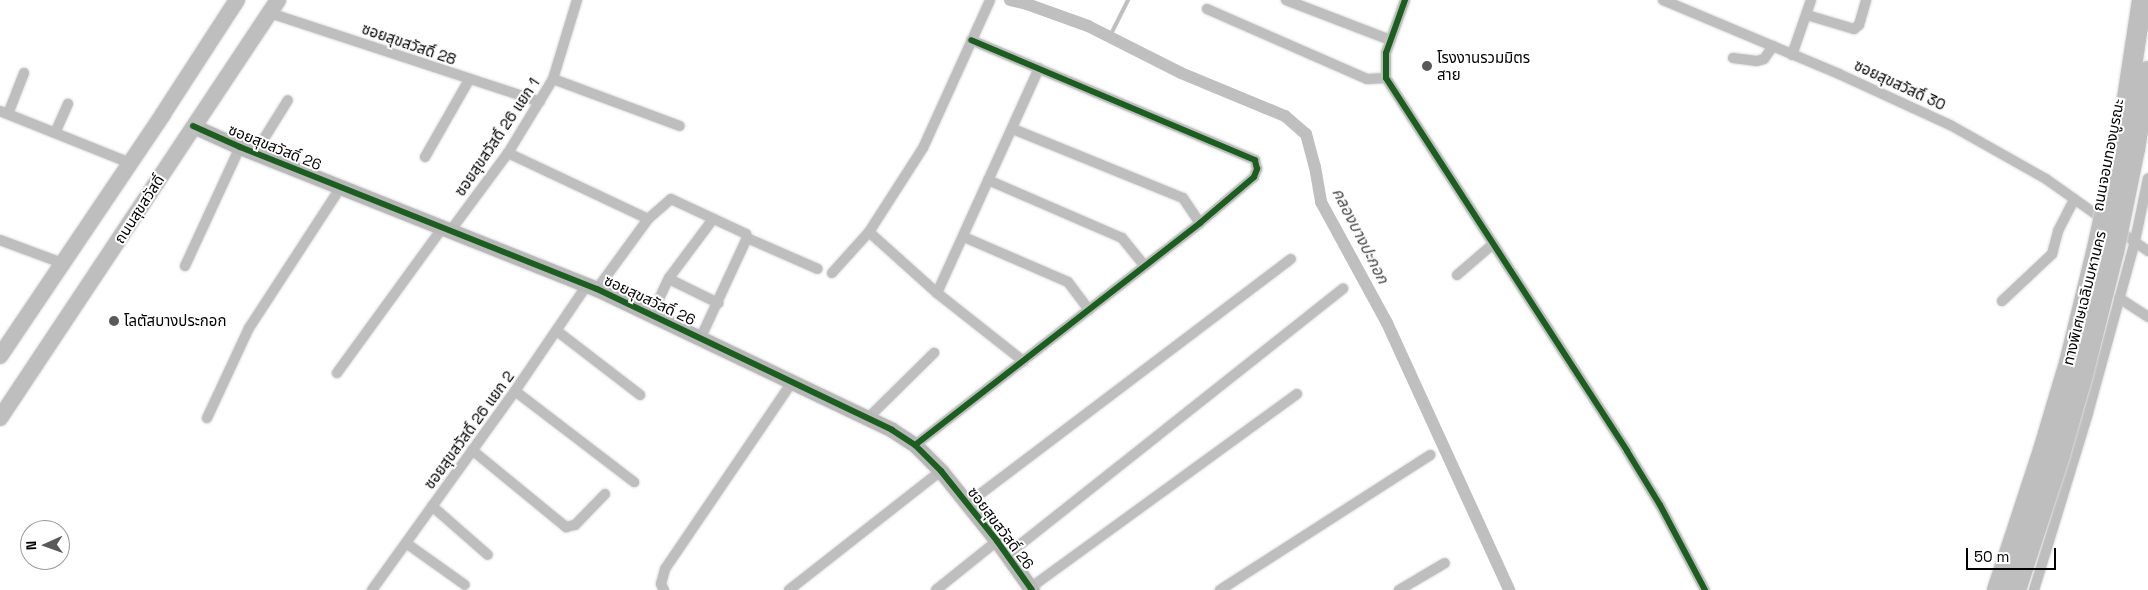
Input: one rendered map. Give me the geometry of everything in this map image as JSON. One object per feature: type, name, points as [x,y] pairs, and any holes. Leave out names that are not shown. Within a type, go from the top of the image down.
[{"type":"highway","name":"ทางพิเศษเฉลิมมหานคร","points":[[1998,590],[2051,424],[2097,248],[2120,144],[2142,0]]},
{"type":"highway","name":"ทางพิเศษเฉลิมมหานคร","points":[[2016,590],[2060,455],[2083,375],[2114,252],[2135,149],[2148,71]]},
{"type":"main road","points":[[0,356],[237,0]]},
{"type":"main road","name":"ถนนสุขสวัสดิ์","points":[[0,418],[274,6]]},
{"type":"street","name":"ซอยสุขสวัสดิ์ 26 แยก 1","points":[[337,373],[447,228],[508,153],[553,79],[577,0]]},
{"type":"street","points":[[1286,0],[1390,40]]},
{"type":"street","points":[[1404,0],[1386,53],[1386,78],[1636,466],[1705,590]]},
{"type":"street","name":"ซอยสุขสวัสดิ์ 30","points":[[1663,0],[1839,74],[1952,126],[2046,179],[2134,241]]},
{"type":"street","points":[[1792,55],[1811,0]]},
{"type":"street","points":[[1807,15],[1854,29],[1859,25],[1866,0]]},
{"type":"street","points":[[832,273],[869,232],[923,148],[988,4]]},
{"type":"street","name":"ซอยสุขสวัสดิ์ 28","points":[[274,6],[469,80],[540,102]]},
{"type":"street","points":[[1207,9],[1367,79],[1386,78]]},
{"type":"street","name":"ถนนจอมทองบูรณะ","points":[[2006,590],[2057,430],[2110,224],[2135,96],[2148,12]]},
{"type":"street","points":[[915,445],[1200,223],[1254,177],[1256,169],[1255,160],[971,40]]},
{"type":"street","points":[[1733,58],[1757,61],[1764,59],[1773,46]]},
{"type":"street","points":[[937,293],[1013,129],[1039,68]]},
{"type":"street","points":[[24,74],[4,113],[130,163]]},
{"type":"street","points":[[553,79],[680,126]]},
{"type":"street","points":[[425,157],[469,80]]},
{"type":"street","points":[[255,153],[288,100]]},
{"type":"street","points":[[55,133],[68,104]]},
{"type":"street","name":"ซอยสุขสวัสดิ์ 26","points":[[193,126],[240,147],[592,287],[701,337],[892,430],[915,445],[940,471],[997,541],[1031,589]]},
{"type":"street","points":[[1013,129],[1184,198],[1200,223]]},
{"type":"street","points":[[185,266],[240,147]]},
{"type":"street","points":[[508,153],[648,219]]},
{"type":"street","points":[[2034,590],[2088,413],[2134,241],[2148,178]]},
{"type":"street","points":[[988,180],[1122,238],[1145,266]]},
{"type":"street","points":[[207,418],[250,328],[341,187]]},
{"type":"street","name":"ซอยสุขสวัสดิ์ 26 แยก 2","points":[[374,589],[557,331],[648,219],[671,199],[713,219]]},
{"type":"street","points":[[2002,301],[2052,254],[2058,231],[2074,199]]},
{"type":"street","points":[[652,314],[669,279],[713,219],[746,234],[747,238],[818,269]]},
{"type":"street","points":[[869,232],[937,293],[1022,361]]},
{"type":"street","points":[[964,237],[1068,282],[1089,310]]},
{"type":"street","points":[[701,337],[747,238]]},
{"type":"street","points":[[0,240],[62,262]]},
{"type":"street","points":[[2134,241],[2148,251]]},
{"type":"street","points":[[1457,275],[1493,244]]},
{"type":"street","points":[[967,504],[1290,259]]},
{"type":"street","points":[[669,279],[718,303]]},
{"type":"street","points":[[1007,556],[1343,289]]},
{"type":"street","points":[[2119,298],[2148,317]]},
{"type":"street","points":[[557,331],[640,395]]},
{"type":"street","points":[[868,418],[934,353]]},
{"type":"street","points":[[664,590],[661,584],[665,569],[792,382]]},
{"type":"street","points":[[515,391],[634,482]]},
{"type":"street","points":[[1031,589],[1297,394]]},
{"type":"street","points":[[472,450],[566,527],[575,525],[605,494]]},
{"type":"street","points":[[1220,590],[1430,455]]},
{"type":"street","points":[[789,590],[940,471]]},
{"type":"street","points":[[432,506],[488,555]]},
{"type":"street","points":[[936,590],[997,541]]},
{"type":"street","points":[[406,543],[465,585]]},
{"type":"street","points":[[1398,590],[1445,563]]},
{"type":"waterway","name":"คลองบางปะกอก","points":[[1010,0],[1027,4],[1088,26],[1181,73],[1285,116],[1306,134],[1315,167],[1321,202],[1387,323],[1509,590]]},
{"type":"waterway","points":[[1110,36],[1128,0]]},
{"type":"cycle path","points":[[1405,0],[1386,53],[1386,78],[1627,451],[1660,505],[1705,590]]},
{"type":"cycle path","points":[[915,445],[1200,223],[1254,177],[1257,169],[1255,160],[971,40]]},
{"type":"cycle path","points":[[193,126],[240,147],[597,289],[892,430],[915,445],[941,471],[997,541],[1032,590]]},
{"type":"place","name":"โรงงานรวมมิตร สาย","points":[[1427,66]]},
{"type":"place","name":"โลตัสบางประกอก","points":[[114,321]]}]
